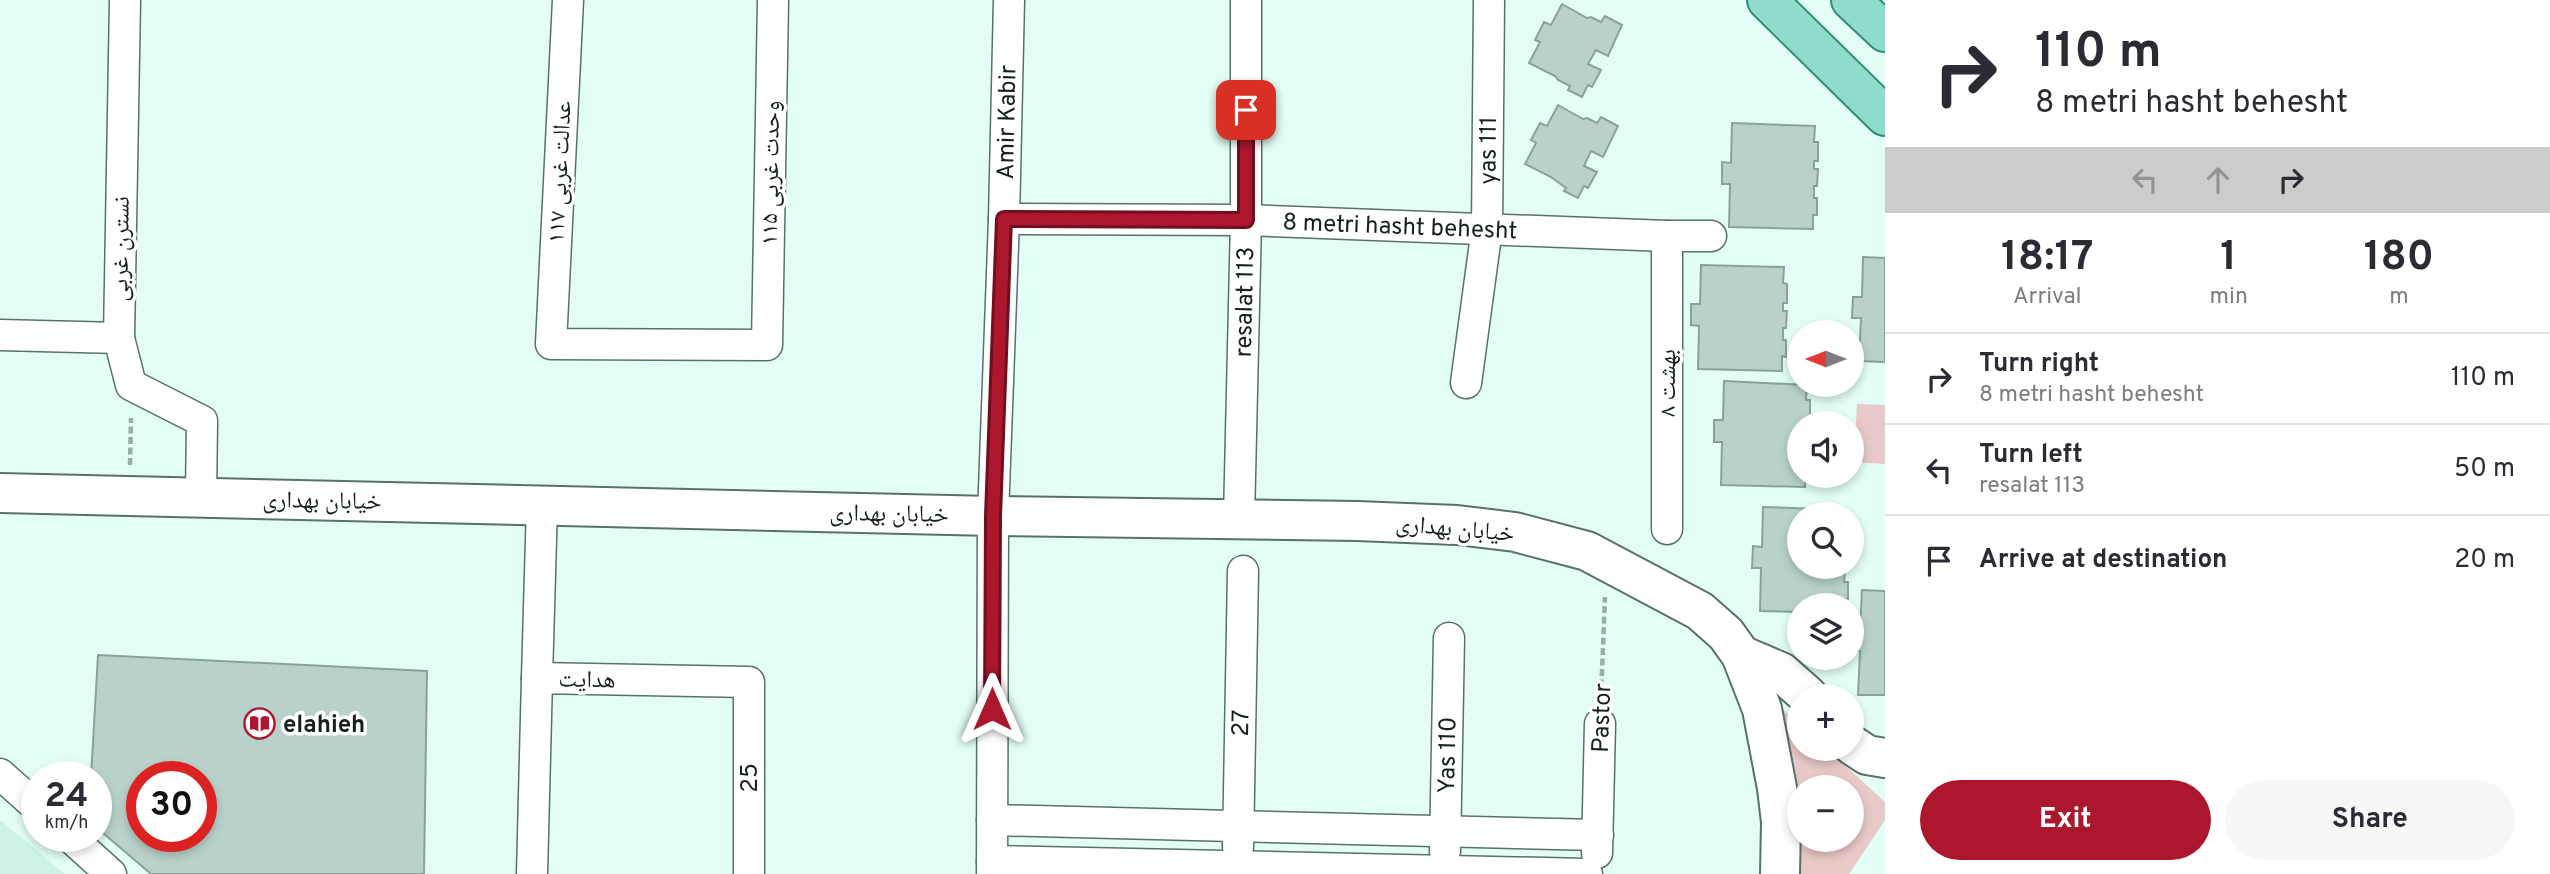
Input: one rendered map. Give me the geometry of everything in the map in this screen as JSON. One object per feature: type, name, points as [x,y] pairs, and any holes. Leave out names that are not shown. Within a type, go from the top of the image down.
[{"type":"main road","points":[[1767,0],[1885,116]]},
{"type":"main road","points":[[1851,0],[1885,32]]},
{"type":"street","name":"نسترن غربی","points":[[125,0],[118,338],[131,385]]},
{"type":"street","name":"۱۱۷ عدالت غربی","points":[[568,0],[551,344],[767,345]]},
{"type":"street","name":"۱۱۵ وحدت غربی","points":[[767,345],[773,0]]},
{"type":"street","name":"Amir Kabir","points":[[992,867],[993,516],[1009,0]]},
{"type":"street","name":"resalat 113","points":[[1239,519],[1246,220],[1246,0]]},
{"type":"street","name":"yas 111","points":[[1466,383],[1487,228],[1489,0]]},
{"type":"street","name":"8 metri hasht behesht","points":[[1004,219],[1246,220],[1711,236]]},
{"type":"street","name":"۸ بهشت","points":[[1667,236],[1667,529]]},
{"type":"street","points":[[0,335],[118,338]]},
{"type":"street","points":[[131,385],[202,421],[201,498]]},
{"type":"street","name":"خیابان بهداری","points":[[0,494],[1239,519],[1457,525],[1515,532],[1587,551],[1700,611],[1726,634],[1741,655],[1762,709],[1774,765],[1781,822],[1780,874]]},
{"type":"street","points":[[537,678],[542,504]]},
{"type":"street","name":"27","points":[[1237,869],[1240,826],[1243,570]]},
{"type":"street","name":"Yas 110","points":[[1445,871],[1449,638]]},
{"type":"street","name":"خیابان بهداری","points":[[1741,655],[1781,671],[1795,684]]},
{"type":"street","name":"هدایت","points":[[532,874],[537,678],[749,682]]},
{"type":"street","name":"25","points":[[749,682],[749,874]]},
{"type":"street","name":"Pastor","points":[[1597,874],[1600,724]]},
{"type":"street","points":[[1864,753],[1885,758]]},
{"type":"street","points":[[0,774],[21,793]]},
{"type":"street","points":[[992,820],[1598,835]]},
{"type":"street","points":[[87,852],[111,874]]},
{"type":"street","points":[[992,867],[1587,874]]},
{"type":"path","points":[[130,496],[131,385]]},
{"type":"path","name":"Pastor","points":[[1600,724],[1606,561]]},
{"type":"shaded area","points":[[1857,404],[1885,405],[1885,464],[1864,463],[1864,411],[1857,411]]},
{"type":"shaded area","points":[[1777,704],[1787,713],[1787,761]]},
{"type":"shaded area","points":[[1787,761],[1840,761],[1855,775],[1789,775]]},
{"type":"shaded area","points":[[1864,783],[1885,802],[1885,820],[1864,852]]},
{"type":"shaded area","points":[[0,820],[21,837],[21,852],[39,852],[65,874],[0,874]]},
{"type":"shaded area","points":[[1799,852],[1864,852],[1849,874],[1799,874]]},
{"type":"building","points":[[1562,4],[1587,18],[1601,22],[1605,16],[1622,25],[1608,56],[1596,50],[1588,64],[1601,70],[1592,87],[1588,85],[1582,97],[1568,90],[1570,86],[1555,76],[1529,63],[1540,42],[1535,40],[1544,22],[1551,25]]},
{"type":"building","points":[[1558,105],[1583,119],[1597,123],[1601,117],[1618,126],[1603,157],[1591,151],[1584,166],[1597,172],[1588,188],[1584,186],[1578,198],[1564,191],[1566,188],[1551,177],[1525,164],[1536,143],[1531,140],[1540,123],[1547,126]]},
{"type":"building","points":[[1732,123],[1815,126],[1814,142],[1818,142],[1818,161],[1814,161],[1814,169],[1818,169],[1817,186],[1814,186],[1817,215],[1813,215],[1813,229],[1729,227],[1730,184],[1722,184],[1722,162],[1731,163]]},
{"type":"building","points":[[1863,257],[1885,258],[1885,362],[1864,361],[1864,320],[1852,318],[1853,297],[1862,297]]},
{"type":"building","points":[[1701,265],[1784,267],[1783,283],[1787,284],[1787,303],[1783,303],[1783,311],[1787,311],[1786,328],[1783,328],[1786,357],[1782,356],[1782,371],[1698,369],[1699,326],[1691,325],[1691,304],[1700,304]]},
{"type":"building","points":[[1724,381],[1787,384],[1787,397],[1806,397],[1806,400],[1810,400],[1810,411],[1787,411],[1787,487],[1721,485],[1722,442],[1714,442],[1714,420],[1723,420]]},
{"type":"building","points":[[1763,507],[1787,508],[1787,579],[1844,579],[1844,582],[1848,582],[1848,593],[1787,593],[1787,612],[1760,611],[1761,568],[1752,568],[1753,546],[1762,547]]},
{"type":"building","points":[[1862,590],[1885,591],[1885,695],[1864,695],[1864,684],[1858,684],[1859,670],[1864,670],[1864,593]]},
{"type":"building","name":"elahieh","points":[[98,655],[427,671],[424,874],[151,874],[112,841],[112,761],[92,761]]},
{"type":"place","name":"elahieh","points":[[260,724]]},
{"type":"route","points":[[992,709],[993,516],[1004,219],[1246,220],[1246,110]]}]
